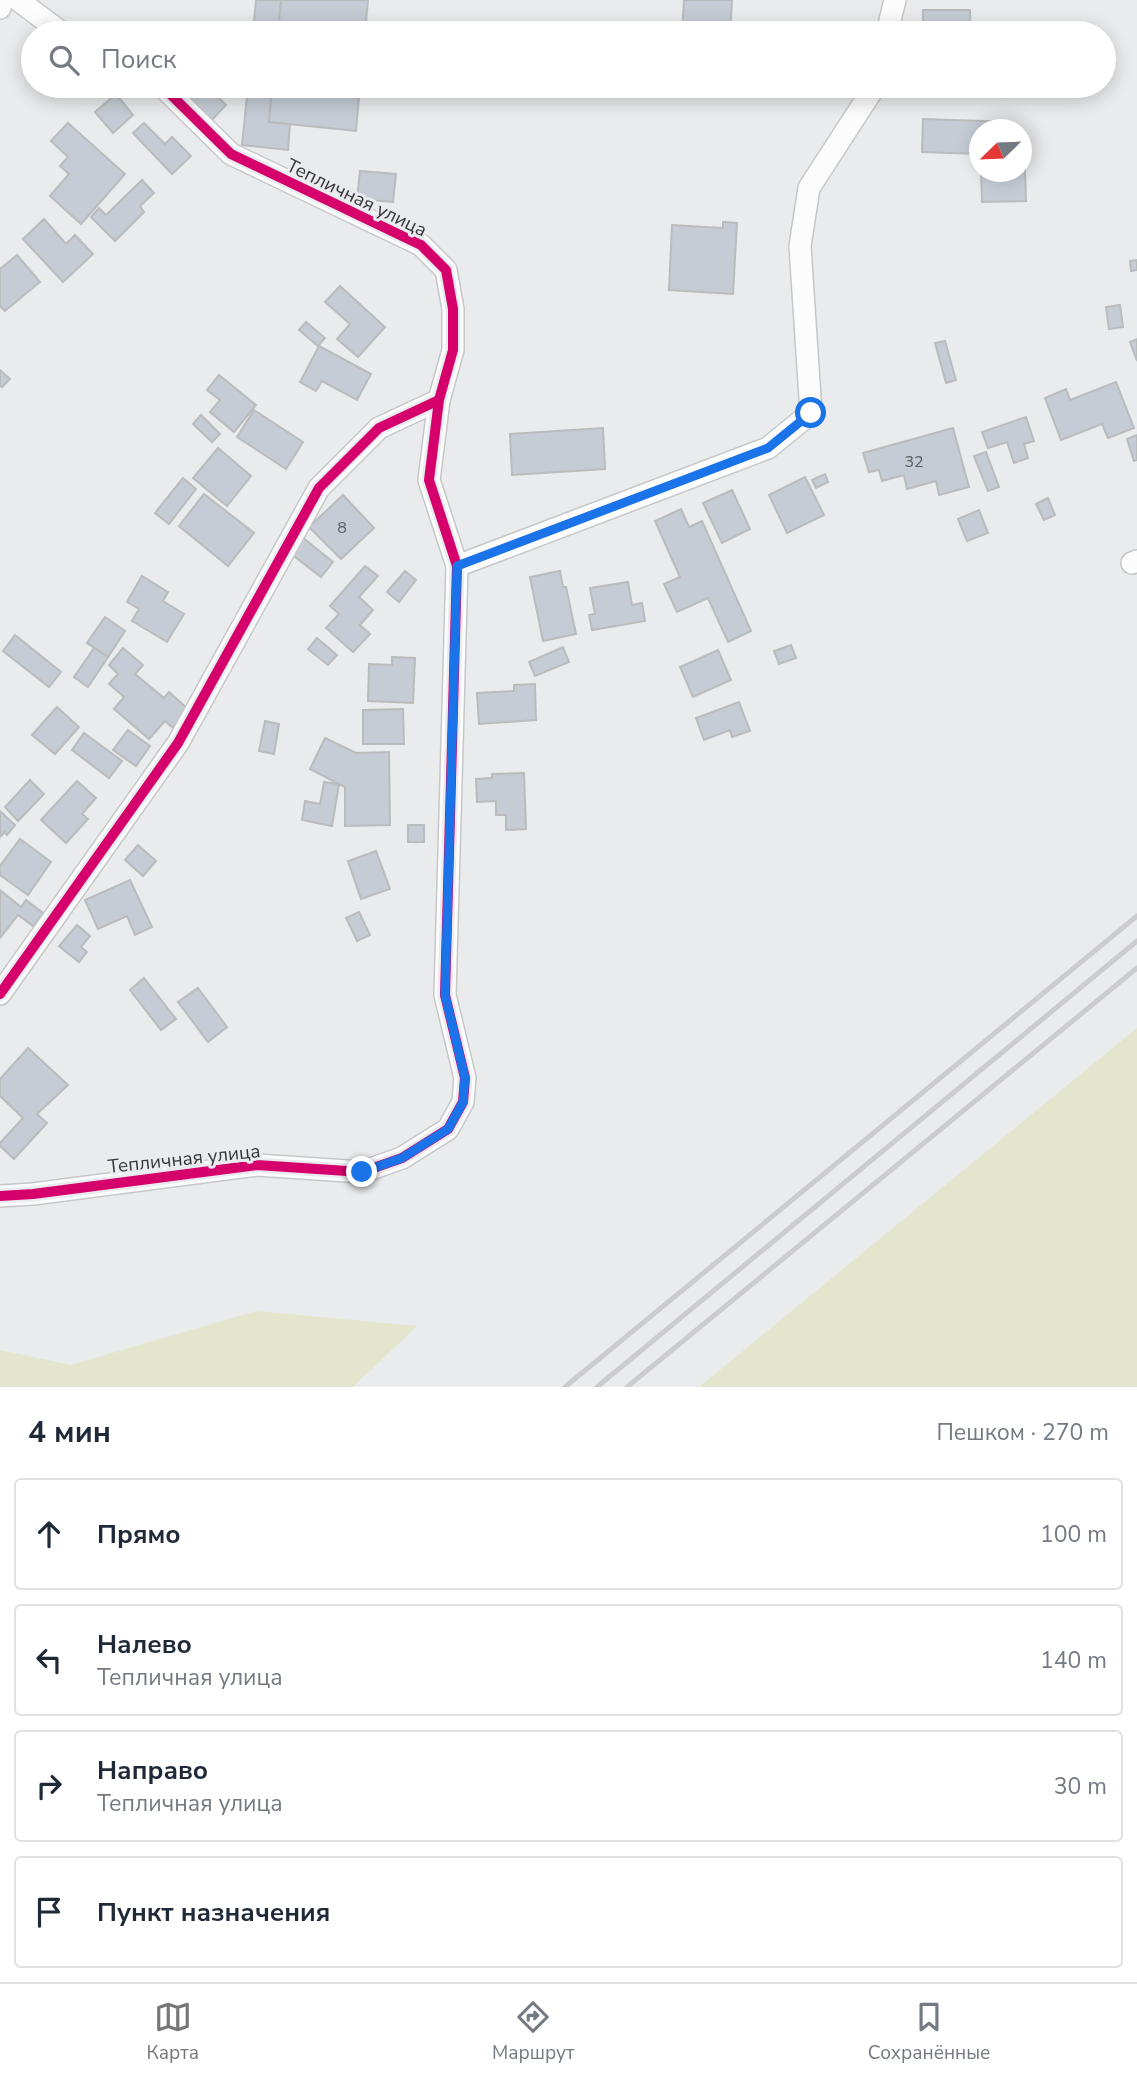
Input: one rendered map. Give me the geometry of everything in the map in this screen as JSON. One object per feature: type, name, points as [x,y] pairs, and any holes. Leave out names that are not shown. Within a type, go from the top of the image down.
[{"type":"street","points":[[0,8],[2,0]]},
{"type":"street","points":[[18,0],[46,21]]},
{"type":"street","points":[[890,21],[895,0]]},
{"type":"street","name":"Тепличная улица","points":[[0,1196],[257,1165],[362,1172],[402,1158],[448,1129],[463,1102],[465,1078],[445,995],[457,566],[429,480],[439,400],[453,350],[453,309],[446,270],[421,245],[231,154],[174,98]]},
{"type":"street","points":[[457,566],[768,448],[811,413],[800,246],[809,188],[867,98]]},
{"type":"street","points":[[0,994],[178,743],[318,488],[379,428],[439,400]]},
{"type":"green space","points":[[1137,1028],[1137,1387],[699,1387]]},
{"type":"green space","points":[[256,1311],[417,1326],[353,1387],[0,1387],[0,1350],[71,1365]]},
{"type":"building","points":[[256,0],[281,0],[279,21],[254,21]]},
{"type":"building","points":[[281,0],[368,0],[366,21],[279,21]]},
{"type":"building","points":[[684,0],[732,0],[731,21],[683,21]]},
{"type":"building","points":[[923,10],[970,10],[970,21],[923,21]]},
{"type":"building","points":[[111,98],[119,98],[133,115],[113,133],[95,112]]},
{"type":"building","points":[[183,98],[219,98],[226,105],[208,124]]},
{"type":"building","points":[[247,98],[271,98],[269,122],[290,124],[288,150],[242,145]]},
{"type":"building","points":[[271,98],[359,98],[356,131],[269,122]]},
{"type":"building","points":[[923,119],[969,121],[969,154],[922,152]]},
{"type":"building","points":[[68,123],[125,174],[81,224],[50,196],[69,174],[60,166],[68,157],[51,141]]},
{"type":"building","points":[[144,123],[165,144],[172,137],[191,156],[172,174],[133,133]]},
{"type":"building","points":[[360,171],[396,174],[393,202],[357,199]]},
{"type":"building","points":[[142,180],[154,193],[140,206],[144,212],[115,241],[91,217],[99,208],[106,215]]},
{"type":"building","points":[[981,182],[1025,182],[1026,201],[982,202]]},
{"type":"building","points":[[44,219],[66,244],[75,235],[93,254],[63,282],[23,239]]},
{"type":"building","points":[[723,222],[737,223],[733,294],[669,290],[672,225],[723,228]]},
{"type":"building","points":[[17,255],[40,282],[5,311],[0,306],[0,269]]},
{"type":"building","points":[[1137,260],[1137,270],[1131,271],[1130,261]]},
{"type":"building","points":[[340,286],[385,327],[358,357],[337,339],[350,324],[325,302]]},
{"type":"building","points":[[1120,305],[1123,327],[1109,329],[1106,307]]},
{"type":"building","points":[[306,322],[325,338],[318,346],[299,330]]},
{"type":"building","points":[[1137,339],[1137,361],[1130,342]]},
{"type":"building","points":[[945,341],[956,380],[946,383],[935,343]]},
{"type":"building","points":[[319,346],[371,374],[357,400],[322,381],[316,391],[300,382]]},
{"type":"building","points":[[0,370],[10,379],[2,387],[0,386]]},
{"type":"building","points":[[219,375],[256,405],[234,432],[210,412],[220,400],[207,390]]},
{"type":"building","points":[[1116,382],[1134,428],[1108,438],[1102,424],[1061,440],[1045,398],[1066,389],[1070,400]]},
{"type":"building","points":[[254,410],[303,442],[286,469],[237,437]]},
{"type":"building","points":[[201,415],[220,434],[212,442],[193,424]]},
{"type":"building","points":[[1026,417],[1034,441],[1024,444],[1028,458],[1014,463],[1007,442],[988,448],[982,432]]},
{"type":"building","points":[[603,428],[605,469],[512,475],[510,434]]},
{"type":"building","points":[[953,428],[969,487],[939,495],[936,481],[907,489],[904,475],[882,481],[879,470],[869,472],[863,453]]},
{"type":"building","points":[[1137,435],[1137,460],[1134,461],[1127,439]]},
{"type":"building","points":[[218,448],[251,476],[227,506],[193,478]]},
{"type":"building","points":[[986,452],[999,487],[988,491],[974,456]]},
{"type":"building","points":[[825,474],[828,482],[816,488],[812,480]]},
{"type":"building","points":[[805,477],[824,515],[787,533],[769,495]]},
{"type":"building","points":[[183,478],[196,489],[169,524],[155,513]]},
{"type":"building","points":[[732,490],[750,529],[722,543],[703,503]]},
{"type":"building","points":[[204,494],[254,533],[228,566],[179,526]]},
{"type":"building","points":[[343,495],[374,528],[341,559],[309,527]]},
{"type":"building","points":[[1048,498],[1055,515],[1044,520],[1036,504]]},
{"type":"building","points":[[681,509],[689,527],[702,521],[751,631],[728,642],[708,598],[677,612],[664,584],[680,577],[655,521]]},
{"type":"building","points":[[979,510],[988,533],[967,541],[958,519]]},
{"type":"building","points":[[302,537],[333,562],[321,577],[290,553]]},
{"type":"building","points":[[365,566],[378,576],[359,597],[373,610],[360,625],[370,634],[353,652],[326,628],[339,614],[330,606]]},
{"type":"building","points":[[405,571],[416,580],[399,602],[387,592]]},
{"type":"building","points":[[560,571],[576,634],[543,641],[530,577]]},
{"type":"building","points":[[142,576],[168,592],[163,601],[184,614],[167,642],[132,621],[139,609],[127,602]]},
{"type":"building","points":[[628,582],[632,605],[642,603],[645,621],[592,630],[589,615],[595,614],[590,588]]},
{"type":"building","points":[[105,617],[125,631],[108,657],[87,643]]},
{"type":"building","points":[[15,635],[61,672],[49,687],[3,651]]},
{"type":"building","points":[[317,638],[337,655],[328,665],[308,649]]},
{"type":"building","points":[[791,645],[796,658],[779,664],[774,651]]},
{"type":"building","points":[[563,647],[569,662],[535,676],[529,662]]},
{"type":"building","points":[[94,648],[108,657],[88,687],[74,677]]},
{"type":"building","points":[[123,648],[143,665],[135,674],[164,698],[169,692],[189,710],[173,728],[165,721],[149,739],[114,709],[124,697],[109,684],[118,674],[109,665]]},
{"type":"building","points":[[718,650],[731,680],[693,697],[680,667]]},
{"type":"building","points":[[392,657],[415,658],[413,703],[368,701],[369,664],[392,665]]},
{"type":"building","points":[[535,684],[536,720],[479,724],[477,693],[514,691],[514,685]]},
{"type":"building","points":[[739,702],[750,731],[732,737],[730,730],[704,740],[696,718]]},
{"type":"building","points":[[57,707],[79,727],[55,754],[32,735]]},
{"type":"building","points":[[403,709],[404,744],[363,744],[363,710]]},
{"type":"building","points":[[265,721],[279,724],[274,754],[259,751]]},
{"type":"building","points":[[128,730],[150,746],[136,766],[113,750]]},
{"type":"building","points":[[84,733],[122,761],[109,778],[72,750]]},
{"type":"building","points":[[325,738],[356,753],[389,752],[390,825],[345,826],[345,787],[310,769]]},
{"type":"building","points":[[524,773],[526,829],[506,830],[506,815],[496,815],[496,801],[477,802],[476,779],[492,778],[492,774]]},
{"type":"building","points":[[30,780],[44,794],[18,821],[5,807]]},
{"type":"building","points":[[77,781],[96,798],[82,814],[88,819],[66,843],[41,820]]},
{"type":"building","points":[[324,782],[339,784],[332,826],[302,820],[305,801],[320,804]]},
{"type":"building","points":[[0,811],[15,825],[7,835],[5,832],[0,837]]},
{"type":"building","points":[[408,825],[424,825],[424,842],[408,842]]},
{"type":"building","points":[[20,839],[51,862],[28,895],[0,875],[0,866]]},
{"type":"building","points":[[138,845],[156,861],[143,876],[125,860]]},
{"type":"building","points":[[376,851],[390,889],[361,899],[348,861]]},
{"type":"building","points":[[130,880],[152,927],[135,935],[127,916],[98,929],[85,900]]},
{"type":"building","points":[[0,890],[21,907],[26,900],[43,913],[33,926],[18,915],[0,938]]},
{"type":"building","points":[[359,912],[370,935],[357,941],[346,918]]},
{"type":"building","points":[[77,925],[90,936],[81,947],[87,952],[79,962],[59,946]]},
{"type":"building","points":[[144,978],[176,1019],[161,1030],[130,990]]},
{"type":"building","points":[[198,988],[227,1027],[208,1042],[178,1002]]},
{"type":"building","points":[[28,1048],[68,1085],[37,1114],[47,1123],[14,1159],[0,1143],[23,1118],[0,1096],[0,1079]]},
{"type":"railway","points":[[565,1387],[1137,916]]},
{"type":"railway","points":[[597,1387],[1137,941]]},
{"type":"railway","points":[[627,1387],[1137,968]]},
{"type":"cycle path","points":[[0,1196],[257,1165],[362,1172],[402,1158],[448,1129],[463,1102],[465,1078],[445,995],[457,566],[429,480],[439,400],[453,350],[453,309],[446,270],[421,245],[231,154],[174,98]]},
{"type":"cycle path","points":[[0,994],[178,743],[319,488],[379,428],[439,400]]},
{"type":"route","points":[[362,1172],[402,1158],[448,1129],[463,1102],[465,1078],[445,995],[457,566],[768,448],[811,413]]}]
